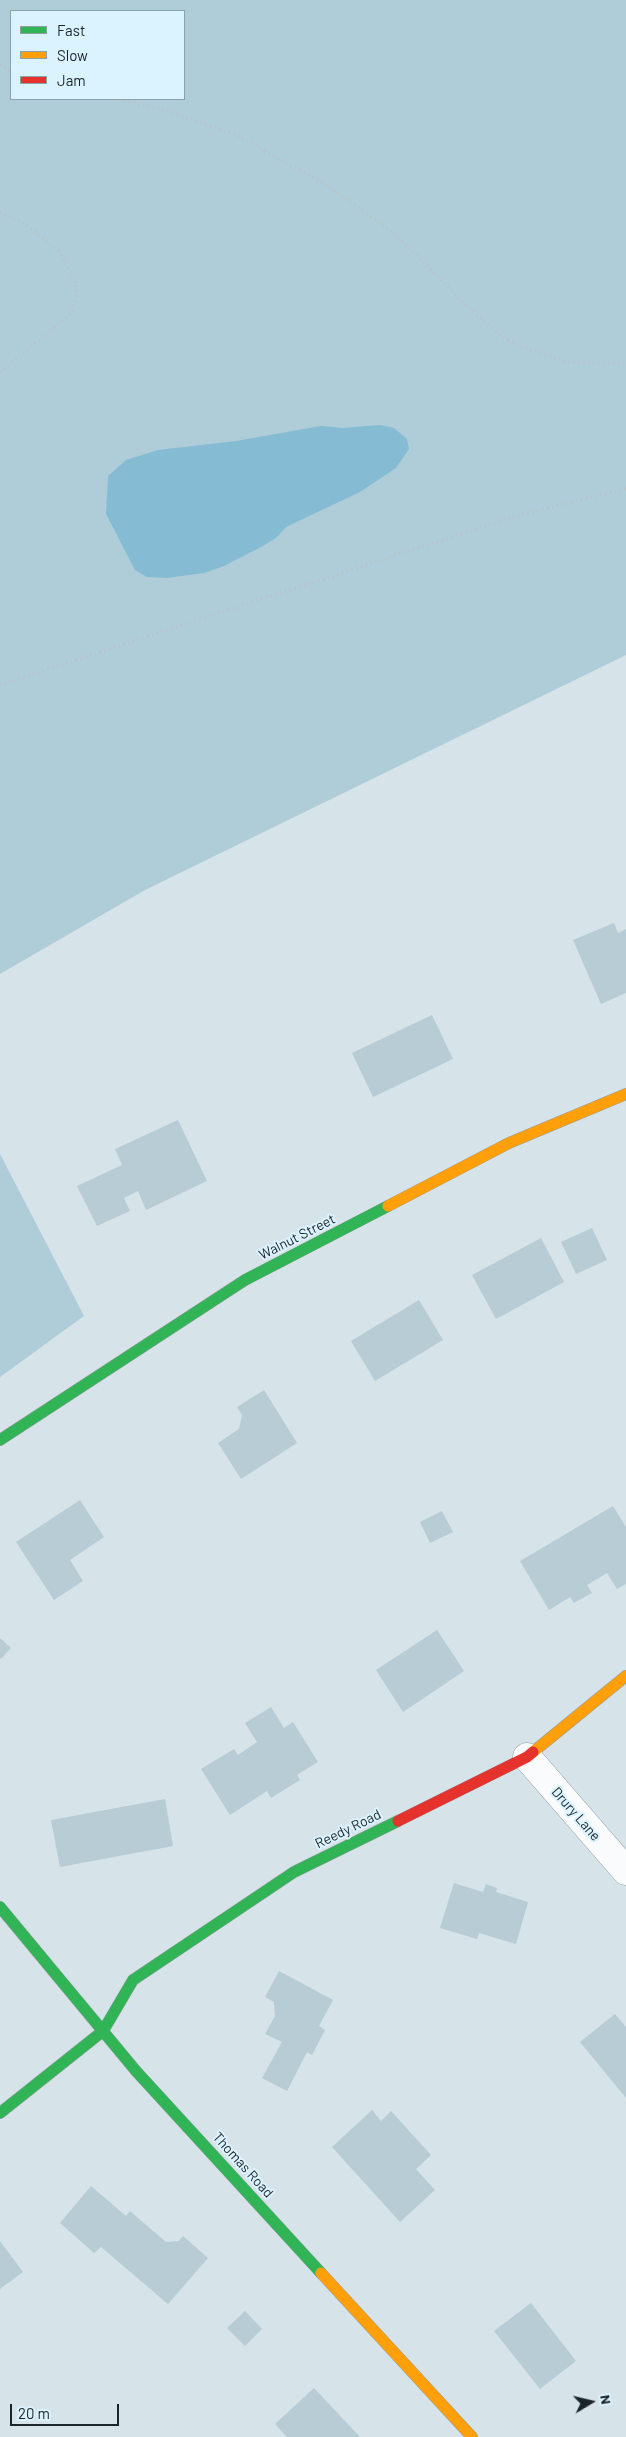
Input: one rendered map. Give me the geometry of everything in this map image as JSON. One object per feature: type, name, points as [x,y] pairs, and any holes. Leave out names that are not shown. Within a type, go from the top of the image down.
[{"type":"street","name":"Walnut Street","points":[[0,1440],[245,1280],[510,1143],[626,1094]]},
{"type":"street","name":"Reedy Road","points":[[103,2030],[133,1980],[294,1872],[527,1757],[626,1676]]},
{"type":"street","name":"Drury Lane","points":[[527,1757],[626,1870]]},
{"type":"street","name":"Thomas Road","points":[[0,1907],[143,2078],[472,2437]]},
{"type":"street","points":[[0,2113],[103,2030]]},
{"type":"path","points":[[124,100],[170,112],[234,134],[349,199],[396,236],[467,306],[501,336],[520,346],[571,363],[626,363]]},
{"type":"path","points":[[0,212],[24,224],[59,252],[70,269],[78,295],[71,313],[0,372]]},
{"type":"path","points":[[0,685],[515,516],[626,489]]},
{"type":"shaded area","points":[[0,0],[626,0],[626,655],[145,890],[0,974]]},
{"type":"shaded area","points":[[0,1154],[84,1316],[0,1377]]},
{"type":"water","points":[[380,425],[394,428],[407,439],[409,449],[396,468],[360,492],[286,527],[276,538],[261,547],[224,566],[204,573],[167,578],[147,577],[135,570],[106,514],[108,476],[126,460],[158,450],[236,441],[321,426],[343,428]]},
{"type":"building","points":[[614,923],[618,933],[626,929],[626,993],[601,1004],[573,940]]},
{"type":"building","points":[[432,1015],[453,1059],[373,1097],[352,1053]]},
{"type":"building","points":[[178,1120],[207,1181],[146,1210],[138,1191],[124,1198],[130,1211],[97,1226],[77,1186],[122,1165],[115,1149]]},
{"type":"building","points":[[592,1228],[607,1260],[576,1274],[561,1242]]},
{"type":"building","points":[[541,1238],[564,1282],[496,1319],[472,1275]]},
{"type":"building","points":[[419,1300],[443,1340],[375,1381],[351,1341]]},
{"type":"building","points":[[264,1390],[297,1443],[241,1479],[218,1443],[239,1429],[242,1415],[237,1407]]},
{"type":"building","points":[[80,1500],[104,1537],[70,1560],[83,1581],[54,1600],[16,1542]]},
{"type":"building","points":[[613,1506],[626,1527],[626,1584],[617,1589],[607,1573],[587,1585],[592,1593],[574,1603],[570,1597],[549,1610],[520,1561]]},
{"type":"building","points":[[442,1511],[453,1532],[430,1543],[420,1522]]},
{"type":"building","points":[[437,1630],[464,1671],[403,1712],[376,1670]]},
{"type":"building","points":[[0,1638],[11,1648],[1,1659],[0,1658]]},
{"type":"building","points":[[271,1707],[284,1728],[293,1722],[318,1762],[297,1775],[300,1780],[271,1798],[267,1791],[230,1815],[201,1769],[234,1749],[238,1755],[257,1742],[245,1723]]},
{"type":"building","points":[[165,1799],[173,1846],[60,1867],[51,1820]]},
{"type":"building","points":[[454,1883],[483,1892],[486,1884],[497,1888],[496,1892],[528,1902],[516,1944],[479,1933],[477,1939],[440,1928]]},
{"type":"building","points":[[279,1971],[333,2000],[319,2026],[325,2030],[312,2055],[307,2052],[287,2091],[262,2078],[282,2042],[265,2034],[275,2016],[274,2002],[265,1997]]},
{"type":"building","points":[[615,2014],[626,2027],[626,2098],[580,2042]]},
{"type":"building","points":[[372,2110],[381,2121],[391,2111],[431,2155],[416,2169],[435,2190],[400,2222],[332,2147]]},
{"type":"building","points":[[91,2186],[126,2216],[130,2211],[166,2242],[179,2241],[183,2236],[208,2258],[168,2304],[101,2247],[94,2253],[60,2223]]},
{"type":"building","points":[[0,2241],[23,2272],[0,2289]]},
{"type":"building","points":[[531,2303],[576,2361],[540,2389],[494,2331]]},
{"type":"building","points":[[245,2311],[262,2329],[245,2346],[227,2328]]},
{"type":"building","points":[[314,2388],[360,2437],[287,2437],[275,2424]]},
{"type":"traffic: fast","points":[[0,1440],[245,1280],[388,1206]]},
{"type":"traffic: fast","points":[[0,2113],[103,2031],[133,1980],[294,1872],[398,1821]]},
{"type":"traffic: fast","points":[[0,1907],[136,2071],[321,2273]]},
{"type":"traffic: slow","points":[[388,1206],[509,1143],[626,1094]]},
{"type":"traffic: slow","points":[[533,1752],[626,1676]]},
{"type":"traffic: slow","points":[[321,2273],[472,2437]]},
{"type":"traffic: jam","points":[[398,1821],[527,1757],[533,1752]]}]
